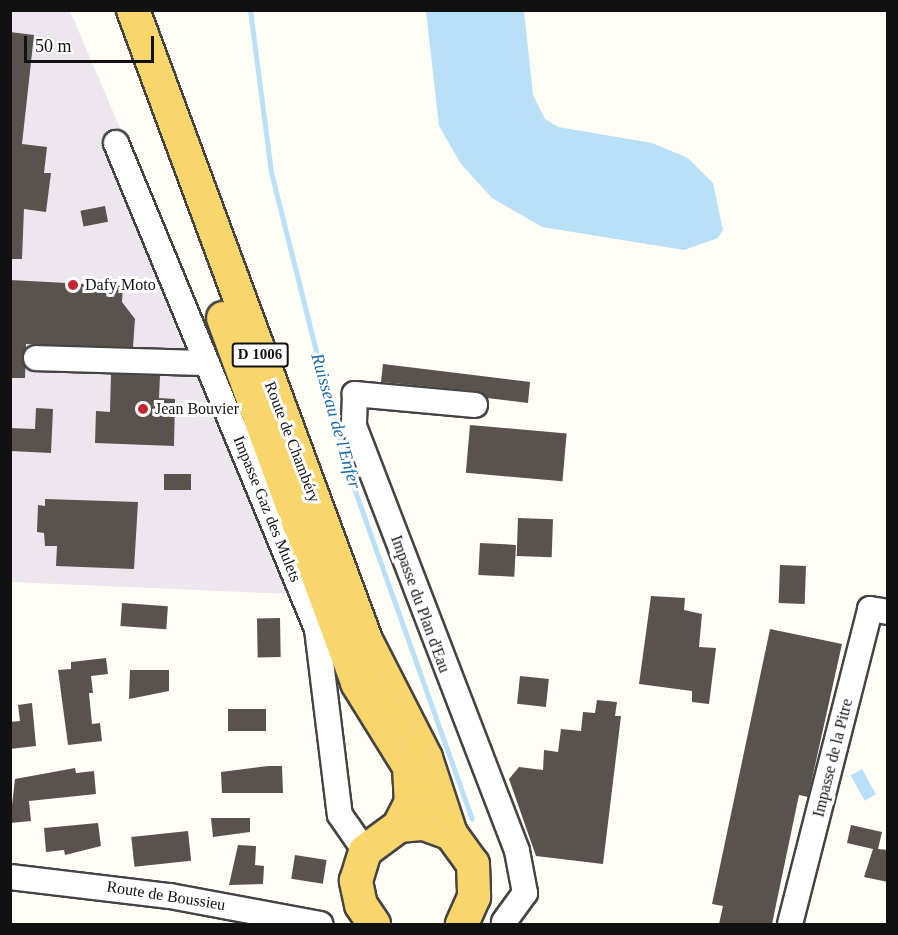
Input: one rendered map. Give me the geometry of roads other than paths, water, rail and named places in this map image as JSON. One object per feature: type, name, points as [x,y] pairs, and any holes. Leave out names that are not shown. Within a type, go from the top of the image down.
[{"type":"main road","name":"Route de Chambéry","points":[[110,10],[339,641],[373,713],[409,767],[411,802],[399,826]]},
{"type":"main road","name":"Route de Chambéry","points":[[133,10],[366,640],[426,758],[451,834],[472,864],[476,883],[466,917]]},
{"type":"main road","points":[[374,924],[361,905],[356,881],[364,851],[399,826],[424,824],[451,834]]},
{"type":"street","name":"Impasse Gaz des Mulets","points":[[116,143],[317,629],[340,815],[364,851]]},
{"type":"street","points":[[36,358],[207,363]]},
{"type":"street","name":"Impasse du Plan d'Eau","points":[[475,405],[355,394],[354,426],[517,851],[525,893],[507,923]]},
{"type":"street","name":"Impasse de la Pitre","points":[[790,924],[870,609],[888,612]]},
{"type":"street","name":"Route de Boussieu","points":[[10,877],[170,896],[320,924]]},
{"type":"street","points":[[466,917],[507,923]]},
{"type":"water","points":[[426,11],[524,11],[533,95],[545,119],[558,127],[652,143],[688,158],[713,183],[723,230],[718,238],[684,250],[542,227],[492,198],[461,164],[439,126]]},
{"type":"water","points":[[862,769],[876,794],[865,801],[851,775]]},
{"type":"waterway","name":"Ruisseau de l'Enfer","points":[[250,10],[271,172],[327,395],[354,488],[472,819]]},
{"type":"place","name":"Dafy Moto","points":[[73,285]]},
{"type":"place","name":"Jean Bouvier","points":[[143,409]]}]
